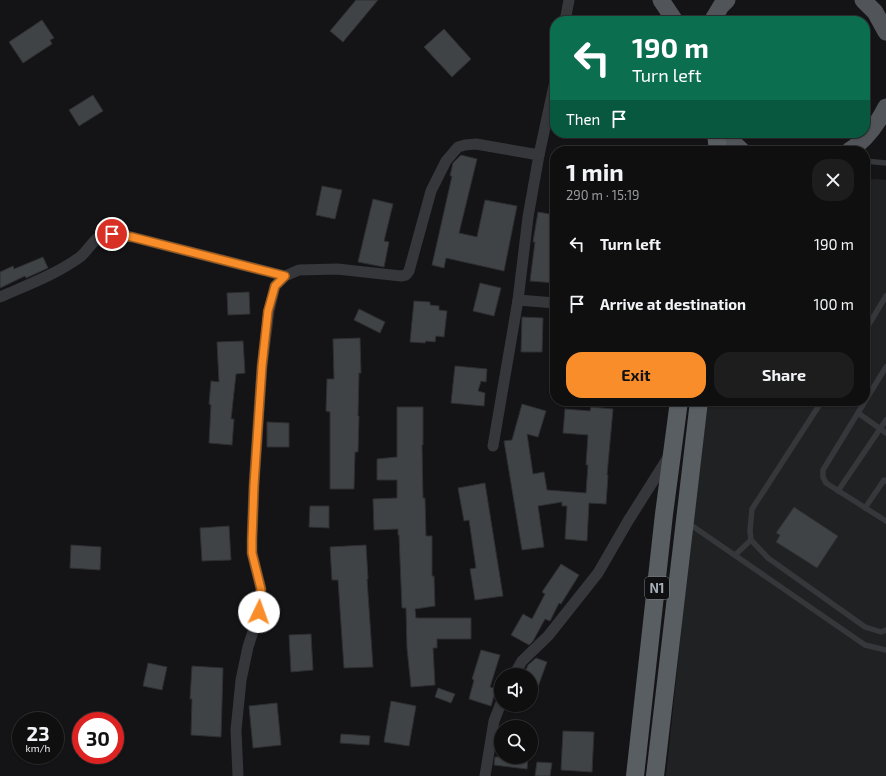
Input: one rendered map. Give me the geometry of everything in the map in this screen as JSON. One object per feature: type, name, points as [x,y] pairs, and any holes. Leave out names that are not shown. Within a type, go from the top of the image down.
[{"type":"highway","name":"N1","points":[[635,776],[664,514],[678,406]]},
{"type":"highway","name":"N1","points":[[656,776],[684,520],[698,406]]},
{"type":"main road","points":[[661,0],[672,16]]},
{"type":"main road","points":[[715,16],[727,0]]},
{"type":"main road","points":[[863,0],[875,12],[886,32]]},
{"type":"main road","points":[[870,132],[880,120],[886,107]]},
{"type":"main road","points":[[728,138],[737,146]]},
{"type":"main road","points":[[855,146],[865,138]]},
{"type":"street","points":[[566,16],[569,0]]},
{"type":"street","points":[[493,446],[518,300],[528,217],[550,104]]},
{"type":"street","points":[[238,776],[236,730],[241,680],[248,647],[259,612],[261,589],[252,553],[254,485],[262,366],[268,311],[275,286],[285,276],[299,270],[337,270],[386,275],[406,275],[409,271],[430,191],[446,161],[458,147],[465,144],[476,144],[539,155]]},
{"type":"street","points":[[0,297],[58,271],[81,256],[103,235],[112,234],[132,237],[285,276]]},
{"type":"street","points":[[518,300],[550,303]]},
{"type":"street","points":[[518,668],[522,661],[548,636],[598,573],[628,521],[673,450]]},
{"type":"street","points":[[485,776],[494,721],[498,712]]},
{"type":"lane","points":[[870,162],[886,164]]},
{"type":"lane","points":[[870,323],[886,296]]},
{"type":"lane","points":[[870,394],[886,367]]},
{"type":"lane","points":[[819,406],[752,509],[750,531],[751,540],[768,558],[865,627],[881,632],[886,630]]},
{"type":"lane","points":[[863,406],[823,470],[823,477],[826,483],[886,521]]},
{"type":"lane","points":[[858,414],[886,433]]},
{"type":"lane","points":[[838,491],[886,420]]},
{"type":"lane","points":[[864,508],[885,480]]},
{"type":"lane","points":[[684,520],[693,528],[735,555],[865,646],[886,650]]},
{"type":"lane","points":[[735,555],[751,540]]},
{"type":"shaded area","points":[[870,180],[886,180],[886,776],[666,776],[688,565],[707,406],[870,406]]},
{"type":"building","points":[[356,0],[378,0],[343,42],[330,31]]},
{"type":"building","points":[[42,20],[54,38],[50,40],[52,44],[23,63],[9,42]]},
{"type":"building","points":[[444,29],[471,59],[452,77],[424,47]]},
{"type":"building","points":[[93,95],[103,111],[79,126],[69,110]]},
{"type":"building","points":[[461,155],[477,159],[459,233],[477,237],[485,200],[517,206],[504,271],[446,258],[444,268],[432,265],[452,176],[450,176],[453,163]]},
{"type":"building","points":[[322,186],[342,190],[335,219],[316,215]]},
{"type":"building","points":[[373,199],[393,204],[384,241],[389,242],[384,267],[358,262]]},
{"type":"building","points":[[538,212],[550,214],[550,283],[530,281],[535,242],[533,242]]},
{"type":"building","points":[[43,257],[48,268],[26,278],[25,276],[0,288],[0,272],[13,266],[14,269]]},
{"type":"building","points":[[480,283],[501,288],[494,316],[473,311]]},
{"type":"building","points":[[249,292],[250,314],[228,315],[227,293]]},
{"type":"building","points":[[414,301],[430,302],[430,305],[439,306],[439,310],[447,311],[444,337],[436,336],[435,342],[410,342]]},
{"type":"building","points":[[359,309],[385,322],[380,333],[354,320]]},
{"type":"building","points":[[522,317],[543,318],[542,352],[521,352]]},
{"type":"building","points":[[360,338],[361,373],[359,373],[358,452],[355,452],[354,489],[330,489],[330,412],[326,411],[327,379],[334,379],[333,339]]},
{"type":"building","points":[[243,341],[245,373],[236,374],[231,419],[234,419],[232,445],[209,443],[211,405],[209,404],[211,381],[219,382],[217,342]]},
{"type":"building","points":[[455,366],[487,369],[486,382],[481,381],[478,391],[485,393],[484,406],[451,403]]},
{"type":"building","points":[[522,404],[546,411],[538,437],[527,434],[533,474],[544,472],[547,490],[586,493],[588,435],[563,433],[565,409],[590,411],[591,407],[613,409],[606,504],[589,503],[587,541],[565,539],[567,506],[562,506],[562,502],[538,506],[544,547],[522,550],[504,441],[512,440]]},
{"type":"building","points":[[397,407],[423,407],[423,498],[425,498],[426,536],[432,536],[432,576],[434,576],[435,606],[415,609],[416,618],[471,618],[471,639],[437,639],[437,648],[433,648],[435,685],[411,687],[407,648],[406,608],[402,608],[398,529],[374,530],[373,499],[397,498],[397,480],[377,480],[377,459],[397,457]]},
{"type":"building","points":[[267,422],[289,423],[289,447],[267,447]]},
{"type":"building","points":[[485,483],[503,596],[475,600],[470,569],[476,568],[469,520],[464,521],[458,488]]},
{"type":"building","points":[[310,506],[329,506],[329,528],[309,527]]},
{"type":"building","points":[[794,507],[838,536],[817,568],[776,542],[780,535],[776,533]]},
{"type":"building","points":[[229,526],[231,560],[202,561],[200,528]]},
{"type":"building","points":[[71,545],[101,547],[100,570],[70,568]]},
{"type":"building","points":[[366,545],[373,667],[344,668],[338,580],[332,580],[330,547]]},
{"type":"building","points":[[561,564],[579,575],[561,604],[559,603],[550,621],[545,619],[533,641],[529,645],[511,635],[523,614],[532,619],[545,594],[542,592]]},
{"type":"building","points":[[311,634],[313,670],[291,672],[289,635]]},
{"type":"building","points":[[481,650],[500,655],[496,668],[494,668],[494,674],[490,687],[494,688],[494,696],[491,706],[469,699],[474,680],[472,679]]},
{"type":"building","points":[[536,658],[547,662],[538,687],[538,668],[527,668]]},
{"type":"building","points":[[148,663],[167,667],[162,690],[143,686]]},
{"type":"building","points":[[192,666],[223,668],[221,737],[191,735],[192,699],[190,699]]},
{"type":"building","points":[[438,688],[455,694],[451,703],[435,697]]},
{"type":"building","points":[[391,701],[416,706],[409,746],[384,742]]},
{"type":"building","points":[[277,703],[281,745],[253,748],[249,706]]},
{"type":"building","points":[[563,731],[594,732],[592,772],[561,770]]},
{"type":"building","points":[[341,734],[370,736],[369,745],[340,743]]},
{"type":"building","points":[[538,762],[552,763],[550,776],[535,776]]},
{"type":"building","points":[[494,764],[527,764],[527,769]]},
{"type":"route","points":[[112,234],[132,237],[285,276],[275,286],[268,311],[262,366],[252,539],[252,553],[261,589],[259,612]]}]
